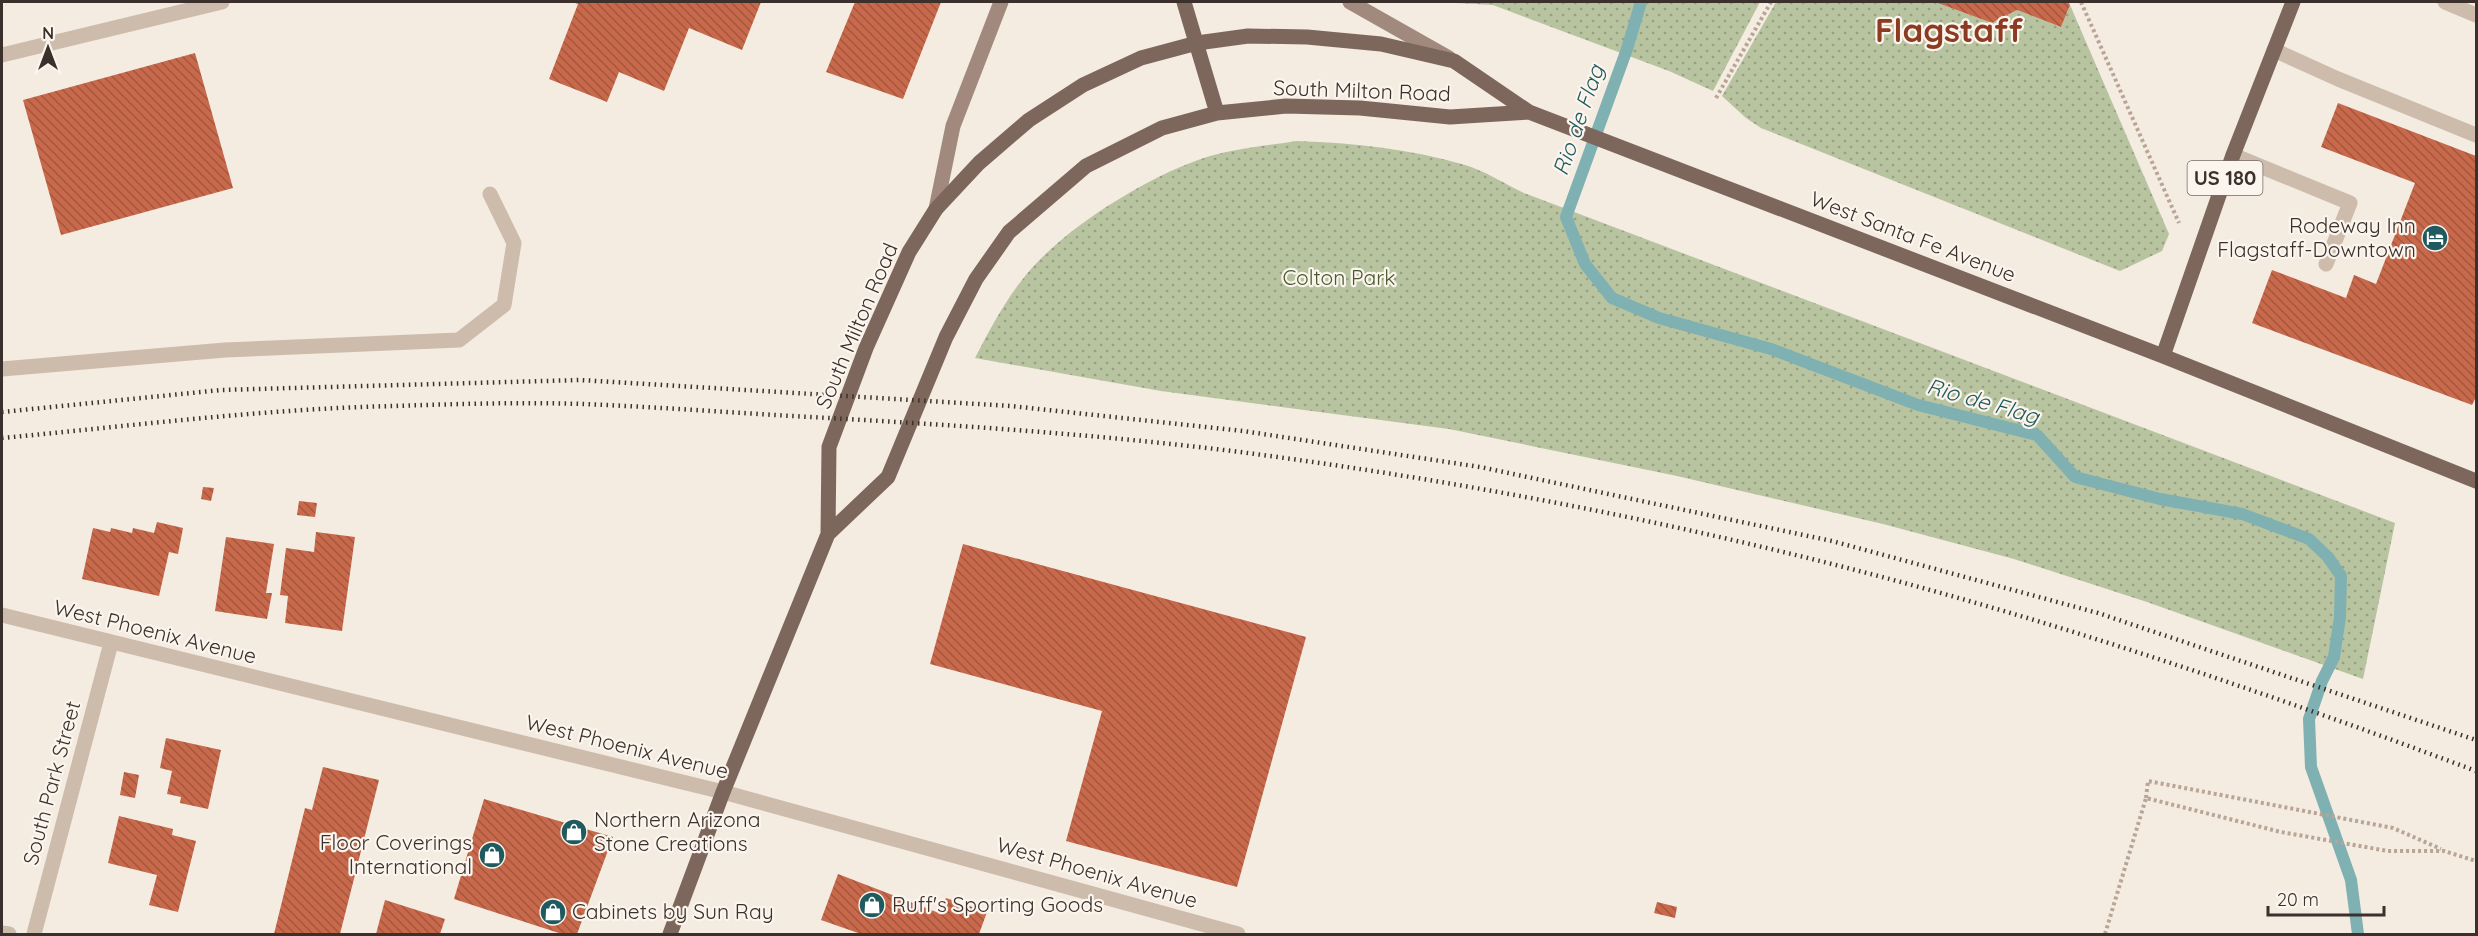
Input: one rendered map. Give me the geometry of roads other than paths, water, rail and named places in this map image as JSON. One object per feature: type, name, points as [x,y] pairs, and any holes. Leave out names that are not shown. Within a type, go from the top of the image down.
[{"type":"main road","points":[[1184,2],[1217,113]]},
{"type":"main road","name":"US 180","points":[[2163,356],[2233,155],[2293,2]]},
{"type":"main road","name":"South Milton Road","points":[[670,934],[723,792],[828,534],[829,447],[885,302],[909,252],[936,209],[979,163],[1029,120],[1074,91],[1141,58],[1197,43],[1248,36],[1307,37],[1381,44],[1454,61]]},
{"type":"main road","name":"West Santa Fe Avenue","points":[[1454,61],[1529,112],[2163,356],[2476,481]]},
{"type":"main road","name":"South Milton Road","points":[[828,534],[888,477],[946,337],[976,279],[1009,232],[1086,166],[1162,128],[1217,113],[1286,106],[1360,108],[1450,117],[1529,112]]},
{"type":"street","points":[[2,55],[222,2]]},
{"type":"street","points":[[936,209],[953,126],[1001,2]]},
{"type":"street","name":"West Santa Fe Avenue","points":[[1350,2],[1454,61]]},
{"type":"street","points":[[2445,2],[2476,15]]},
{"type":"street","points":[[2274,50],[2338,79],[2476,135]]},
{"type":"street","points":[[2233,155],[2350,203],[2326,264]]},
{"type":"street","points":[[2,369],[225,350],[459,340],[504,305],[514,243],[490,194]]},
{"type":"street","name":"West Phoenix Avenue","points":[[2,615],[723,792],[1238,934]]},
{"type":"street","name":"South Park Street","points":[[34,934],[111,643]]},
{"type":"street","points":[[2,933],[9,934]]},
{"type":"waterway","name":"Rio de Flag","points":[[1641,2],[1627,49],[1566,217],[1585,264],[1612,298],[1659,318],[1771,349],[1918,405],[2037,435],[2075,477],[2160,499],[2242,514],[2309,539],[2328,557],[2341,576],[2340,617],[2334,657],[2322,681],[2309,719],[2311,767],[2351,880],[2358,934]]},
{"type":"railway","points":[[2,412],[221,390],[580,380],[1011,406],[1243,431],[1480,467],[1832,541],[2098,613],[2476,740]]},
{"type":"railway","points":[[2,438],[295,411],[559,403],[972,427],[1133,440],[1240,452],[1419,478],[1597,511],[1685,529],[1861,571],[2015,614],[2148,656],[2346,723],[2476,771]]},
{"type":"place","name":"Rodeway Inn Flagstaff-Downtown","points":[[2435,238]]},
{"type":"place","name":"Northern Arizona Stone Creations","points":[[574,832]]},
{"type":"place","name":"Floor Coverings International","points":[[492,855]]},
{"type":"place","name":"Ruff's Sporting Goods","points":[[872,905]]},
{"type":"place","name":"Cabinets by Sun Ray","points":[[553,912]]},
{"type":"district","name":"Flagstaff","points":[[1949,30]]},
{"type":"park label","name":"Colton Park","points":[[1339,278]]}]
